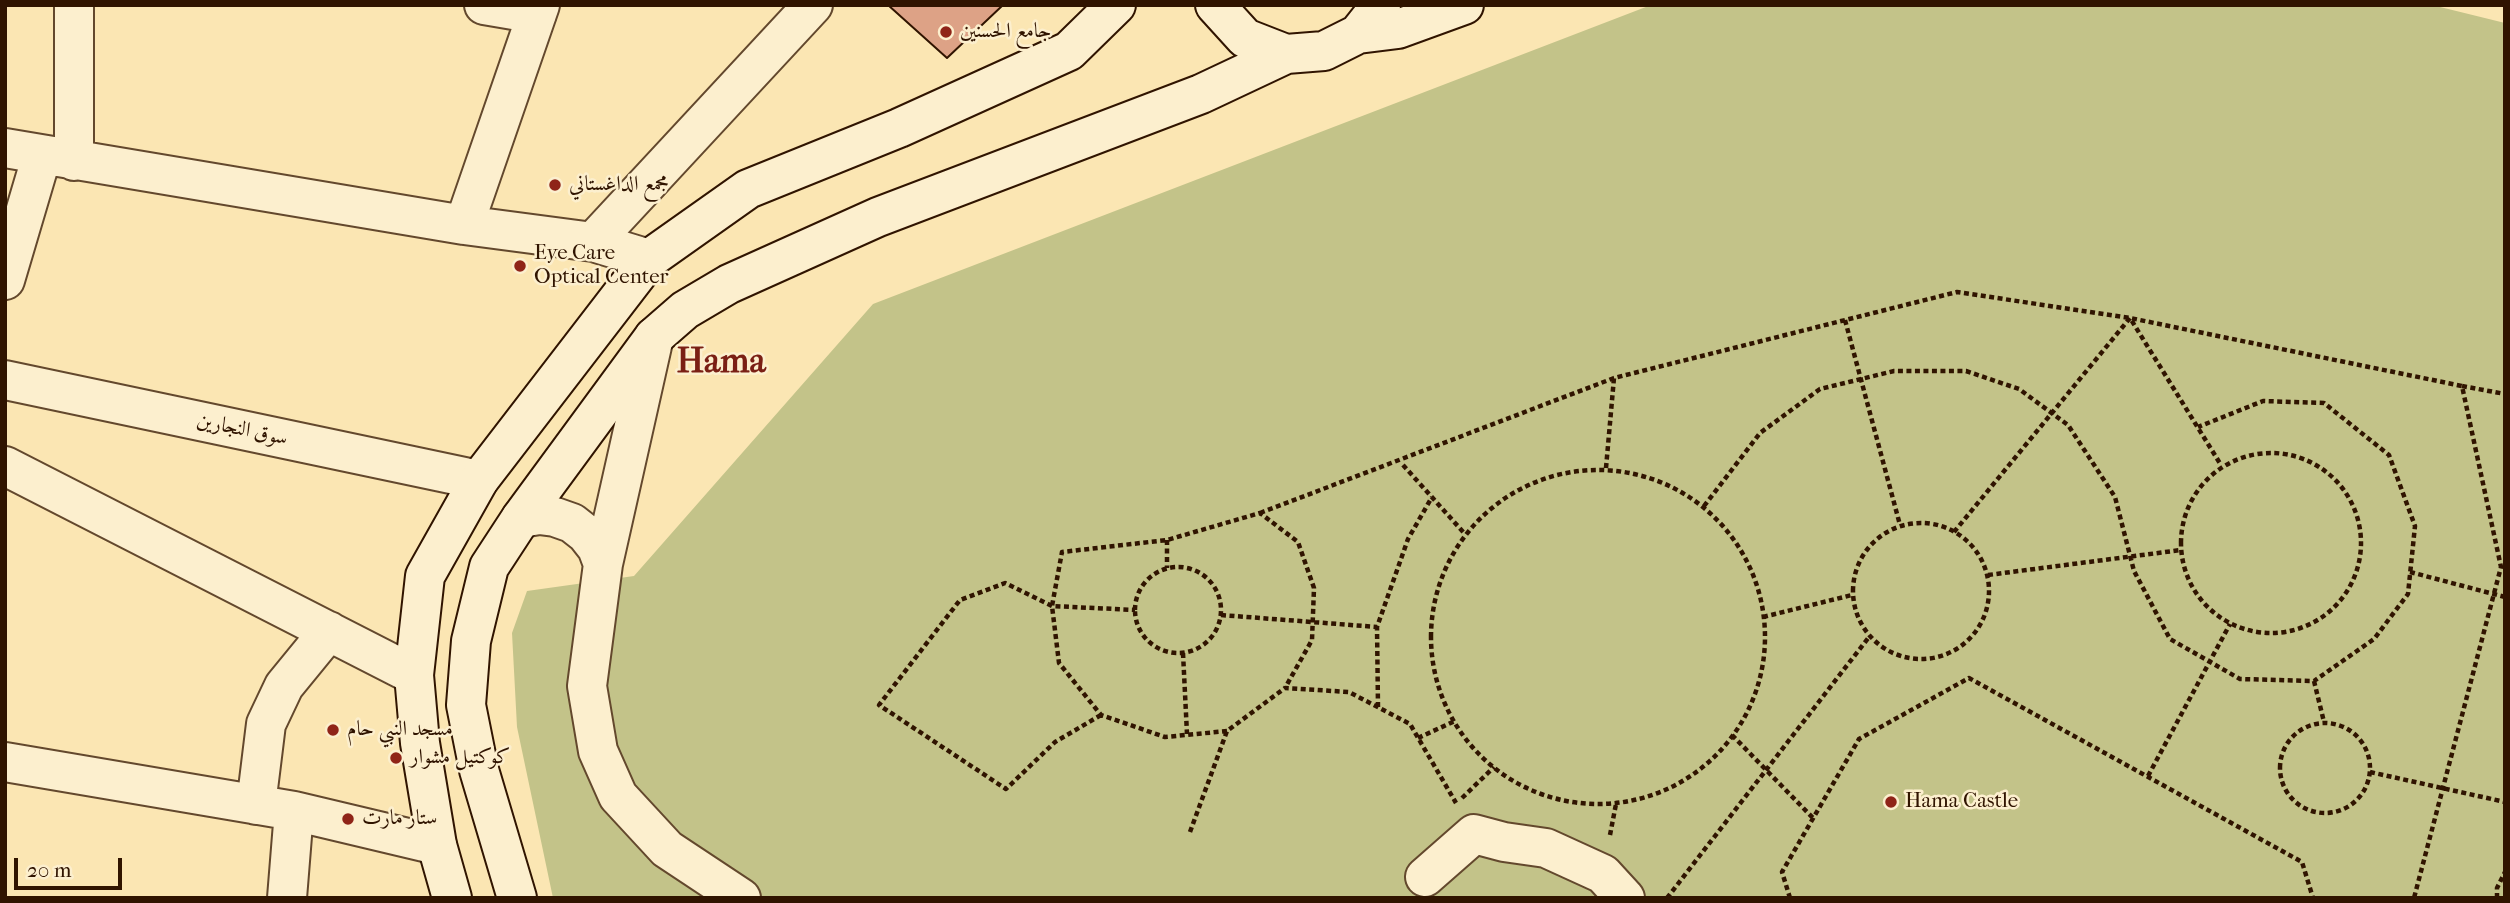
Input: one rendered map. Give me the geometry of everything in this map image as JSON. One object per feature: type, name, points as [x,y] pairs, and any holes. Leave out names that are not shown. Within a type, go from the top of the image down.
[{"type":"street","points":[[5,280],[58,158],[74,5]]},
{"type":"street","points":[[464,225],[539,9],[484,5]]},
{"type":"street","points":[[593,242],[813,5]]},
{"type":"street","points":[[1069,51],[1095,5]]},
{"type":"street","points":[[452,898],[437,845],[420,743],[414,675],[425,576],[479,480],[649,259],[748,189],[899,128],[1069,51],[1116,5]]},
{"type":"street","points":[[1215,5],[1245,38],[1286,54]]},
{"type":"street","points":[[517,898],[479,770],[466,705],[471,641],[489,567],[654,337],[685,310],[729,284],[878,217],[1201,93],[1286,54],[1324,51],[1369,19],[1398,29],[1464,5]]},
{"type":"street","points":[[5,148],[464,225],[593,242],[649,259]]},
{"type":"street","points":[[654,337],[603,564],[587,687],[598,751],[618,796],[667,849],[741,898]]},
{"type":"street","name":"سوق النجارين","points":[[5,380],[479,480]]},
{"type":"street","points":[[5,466],[414,675]]},
{"type":"street","points":[[521,519],[555,517],[572,523],[586,534],[597,548],[603,564]]},
{"type":"street","points":[[256,805],[266,724],[284,686],[329,631]]},
{"type":"street","points":[[5,762],[294,811],[437,845]]},
{"type":"street","points":[[286,898],[294,811]]},
{"type":"street","points":[[1425,877],[1465,819],[1504,842],[1546,848],[1603,874],[1625,898]]},
{"type":"path","points":[[1260,513],[1298,542],[1314,589],[1312,640],[1285,688],[1227,730],[1165,737],[1101,715],[1059,663],[1052,606],[1062,552],[1167,540],[1260,513],[1614,378],[1956,292],[2130,318],[2505,394]]},
{"type":"path","points":[[1954,532],[2130,318]]},
{"type":"path","points":[[2130,318],[2221,465]]},
{"type":"path","points":[[1845,320],[1900,525]]},
{"type":"path","points":[[1704,506],[1760,433],[1820,389],[1895,371],[1965,371],[2019,389],[2068,425],[2115,497],[2134,571],[2170,639],[2239,679],[2314,681],[2374,639],[2408,594],[2416,526],[2389,455],[2324,403],[2263,401],[2198,427]]},
{"type":"path","points":[[1606,468],[1614,378]]},
{"type":"path","points":[[2414,898],[2501,567],[2462,386]]},
{"type":"path","points":[[2269,453],[2298,457],[2324,469],[2344,489],[2357,515],[2361,543],[2356,573],[2340,600],[2318,620],[2290,631],[2260,632],[2230,624],[2206,606],[2189,580],[2181,551],[2184,520],[2197,493],[2221,465],[2269,453]]},
{"type":"path","points":[[1403,465],[1465,534]]},
{"type":"path","points":[[1606,468],[1658,479],[1704,506],[1740,546],[1762,595],[1766,652],[1751,708],[1718,755],[1671,789],[1616,804],[1559,801],[1506,778],[1464,739],[1438,688],[1430,635],[1440,582],[1465,534],[1504,497],[1553,475],[1606,468]]},
{"type":"path","points":[[1378,707],[1377,627],[1408,539],[1432,497]]},
{"type":"path","points":[[1922,522],[1944,526],[1954,532],[1963,537],[1979,554],[1987,575],[1989,597],[1984,619],[1971,638],[1953,652],[1931,660],[1908,659],[1887,651],[1869,637],[1857,618],[1852,595],[1854,572],[1864,552],[1880,536],[1900,525],[1922,522]]},
{"type":"path","points":[[1167,540],[1167,568]]},
{"type":"path","points":[[1987,575],[2181,551]]},
{"type":"path","points":[[1167,568],[1195,570],[1216,588],[1220,601],[1221,615],[1209,640],[1196,649],[1183,653],[1168,652],[1155,647],[1141,631],[1135,610],[1144,583],[1167,568]]},
{"type":"path","points":[[2410,572],[2505,597]]},
{"type":"path","points":[[1101,715],[1055,741],[1006,789],[879,705],[960,600],[1005,583],[1052,606],[1135,610]]},
{"type":"path","points":[[1763,617],[1852,595]]},
{"type":"path","points":[[1221,615],[1377,627]]},
{"type":"path","points":[[2148,776],[2230,624]]},
{"type":"path","points":[[1667,898],[1869,637]]},
{"type":"path","points":[[1183,653],[1187,734]]},
{"type":"path","points":[[1790,898],[1782,872],[1859,739],[1969,678],[2302,862],[2313,898]]},
{"type":"path","points":[[2314,681],[2324,722]]},
{"type":"path","points":[[1285,688],[1349,692],[1410,724],[1465,819]]},
{"type":"path","points":[[1418,738],[1455,722]]},
{"type":"path","points":[[2324,722],[2353,732],[2363,743],[2369,757],[2370,772],[2366,787],[2358,799],[2332,814],[2303,809],[2291,800],[2281,779],[2281,757],[2287,744],[2297,733],[2310,725],[2324,722]]},
{"type":"path","points":[[1190,832],[1227,730]]},
{"type":"path","points":[[1732,735],[1813,818]]},
{"type":"path","points":[[1465,819],[1494,767]]},
{"type":"path","points":[[2370,772],[2505,802]]},
{"type":"path","points":[[2497,898],[2497,888],[2505,872]]},
{"type":"green space","points":[[1651,5],[2432,5],[2505,23],[2505,898],[553,898],[517,727],[512,633],[527,591],[634,576],[873,304]]},
{"type":"building","name":"جامع الحسنين","points":[[888,5],[1003,5],[947,58]]},
{"type":"place","name":"جامع الحسنين","points":[[946,32]]},
{"type":"place","name":"مجمع الداغستاني","points":[[555,185]]},
{"type":"place","name":"Eye Care Optical Center","points":[[520,266]]},
{"type":"place","name":"مسجد النبي حام","points":[[333,730]]},
{"type":"place","name":"كوكتيل مشوار","points":[[396,758]]},
{"type":"place","name":"Hama Castle","points":[[1891,802]]},
{"type":"place","name":"ستار مارت","points":[[348,819]]},
{"type":"district","name":"Hama","points":[[721,363]]}]
